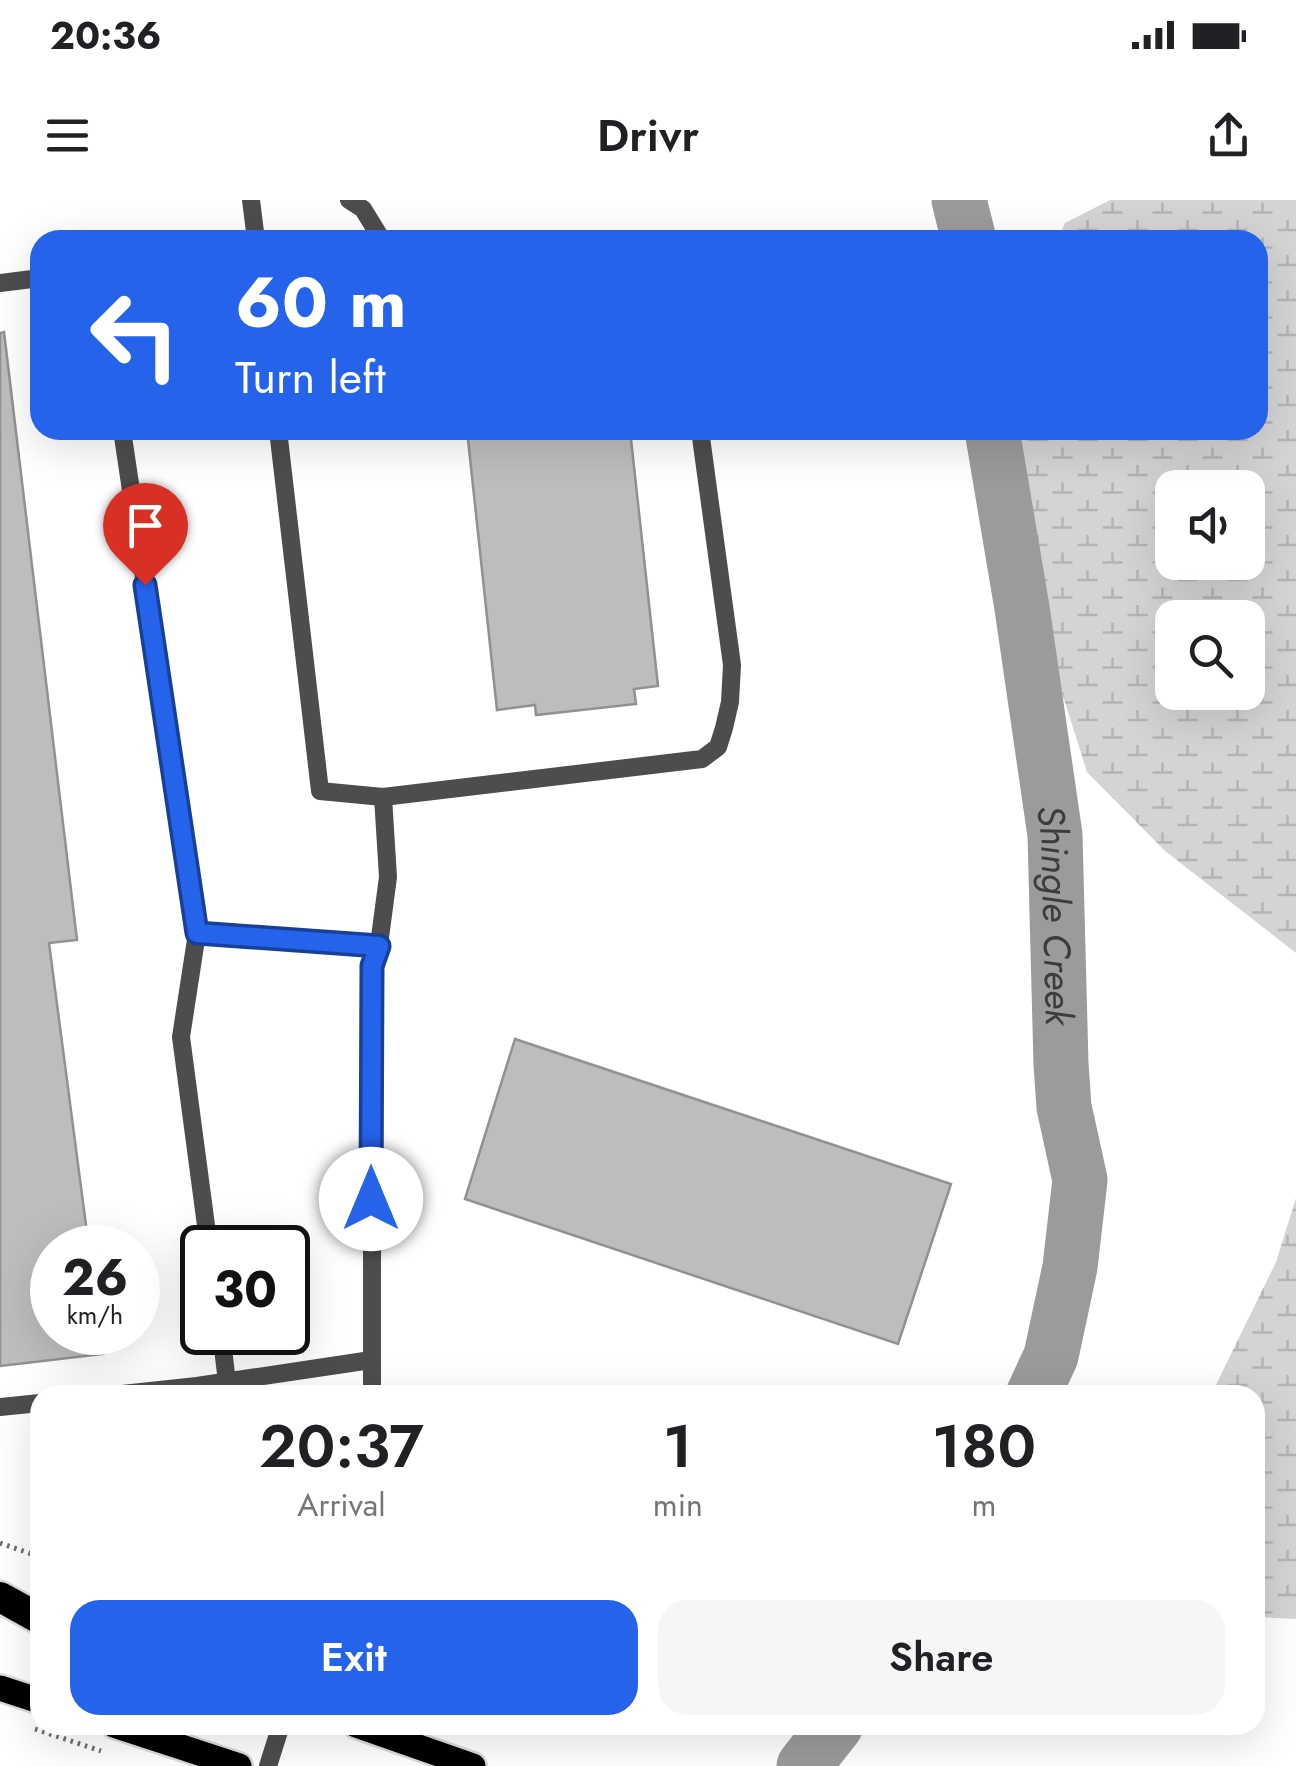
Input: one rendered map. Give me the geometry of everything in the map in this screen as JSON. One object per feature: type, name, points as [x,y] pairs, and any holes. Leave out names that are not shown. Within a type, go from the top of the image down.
[{"type":"highway","points":[[0,1597],[30,1614]]},
{"type":"main road","points":[[0,1607],[30,1617]]},
{"type":"main road","points":[[0,1688],[30,1698]]},
{"type":"main road","points":[[144,1735],[239,1766]]},
{"type":"main road","points":[[385,1735],[474,1766]]},
{"type":"street","points":[[251,200],[255,230]]},
{"type":"street","points":[[350,200],[363,209],[376,230]]},
{"type":"street","points":[[0,283],[30,279]]},
{"type":"street","points":[[123,440],[197,933],[180,1037],[206,1225]]},
{"type":"street","points":[[279,440],[320,791],[383,797],[702,760],[718,747],[730,702],[732,666],[701,440]]},
{"type":"street","points":[[372,1385],[372,966],[379,946],[388,877],[383,797]]},
{"type":"street","points":[[197,933],[379,946]]},
{"type":"street","points":[[223,1355],[227,1382]]},
{"type":"street","points":[[201,1385],[371,1360]]},
{"type":"street","points":[[0,1407],[30,1404]]},
{"type":"street","points":[[268,1766],[278,1735]]},
{"type":"path","points":[[0,1543],[30,1554]]},
{"type":"path","points":[[18,1724],[30,1728]]},
{"type":"path","points":[[52,1735],[110,1754]]},
{"type":"green space","points":[[1110,200],[1296,200],[1296,953],[1165,851],[1087,772],[1036,611],[1017,440],[1268,440],[1268,230],[1062,230],[1065,223]]},
{"type":"green space","points":[[1296,1198],[1296,1619],[1265,1617],[1265,1385],[1216,1385],[1276,1262]]},
{"type":"building","points":[[4,332],[77,940],[49,943],[86,1225],[30,1225],[30,1355],[94,1355],[0,1366],[0,333]]},
{"type":"building","points":[[468,440],[631,440],[658,686],[634,689],[636,704],[536,715],[535,705],[497,710]]},
{"type":"building","points":[[515,1039],[951,1184],[898,1344],[465,1199]]},
{"type":"waterway","name":"Shingle Creek","points":[[959,200],[966,230]]},
{"type":"waterway","name":"Shingle Creek","points":[[994,440],[1055,835],[1064,1107],[1080,1180],[1070,1267],[1051,1356],[1038,1385]]},
{"type":"waterway","name":"Shingle Creek","points":[[804,1766],[828,1735]]},
{"type":"route","points":[[145,585],[197,933],[379,946],[372,966],[371,1199]]}]
